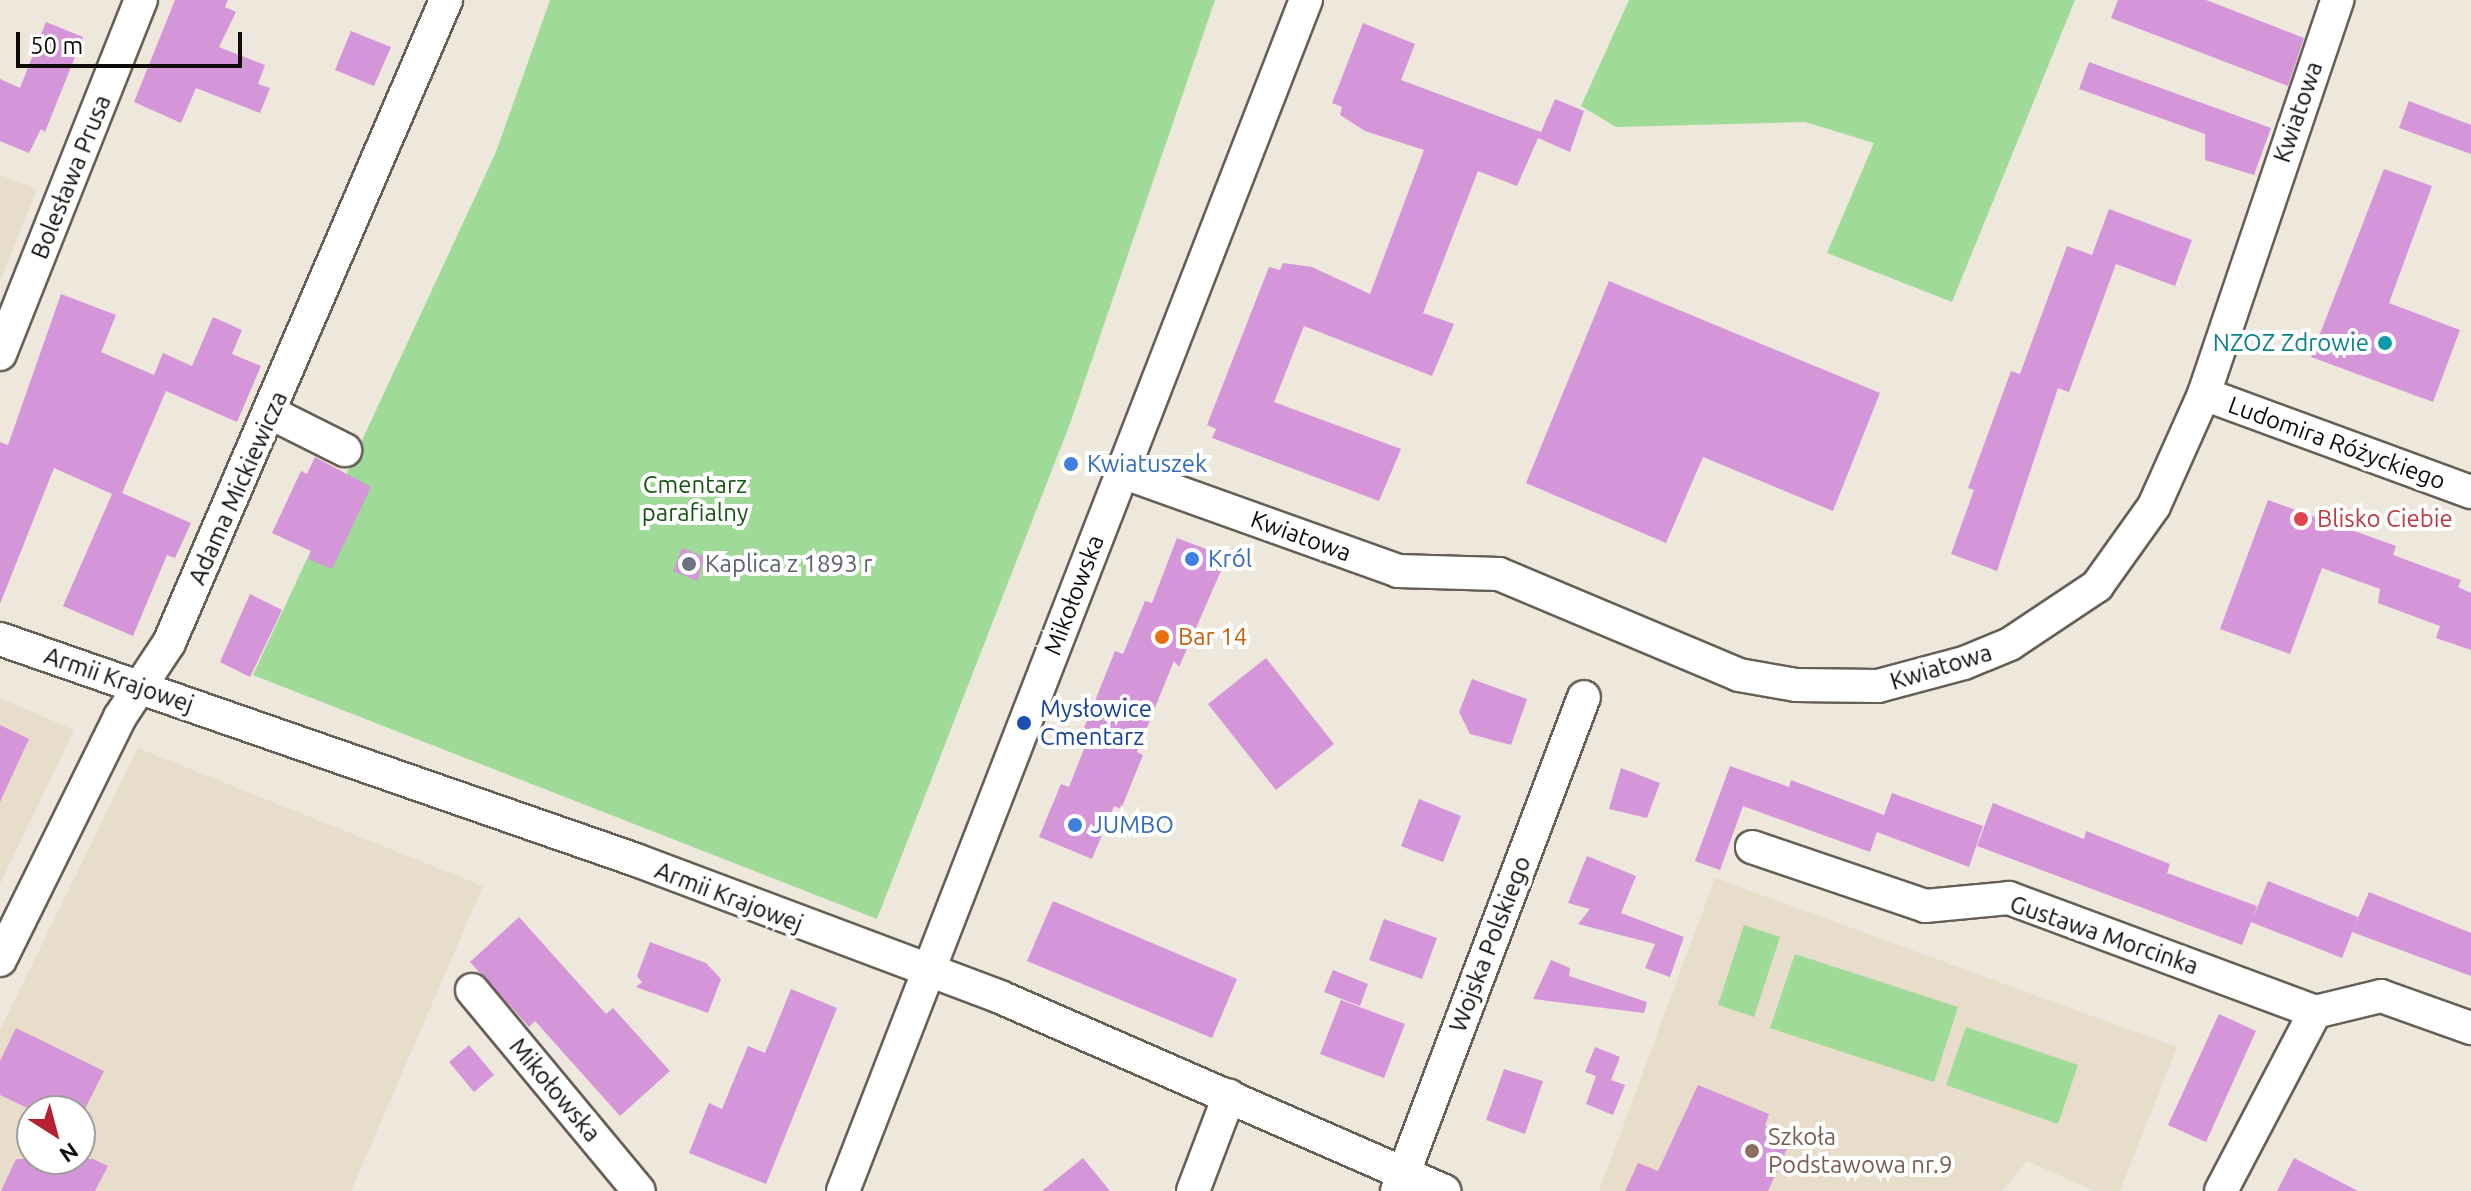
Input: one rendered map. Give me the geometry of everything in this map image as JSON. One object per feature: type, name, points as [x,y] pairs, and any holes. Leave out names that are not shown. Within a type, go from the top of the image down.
[{"type":"street","name":"Bolesława Prusa","points":[[0,354],[141,0]]},
{"type":"street","name":"Adama Mickiewicza","points":[[0,960],[139,688],[169,643],[271,413],[446,0]]},
{"type":"street","name":"Mikołowska","points":[[843,1191],[1306,0]]},
{"type":"street","name":"Kwiatowa","points":[[1122,472],[1398,571],[1491,571],[1739,675],[1796,685],[1878,686],[1924,677],[2010,644],[2097,586],[2154,506],[2204,394],[2337,0]]},
{"type":"street","name":"Ludomira Różyckiego","points":[[2204,394],[2471,492]]},
{"type":"street","points":[[271,413],[345,450]]},
{"type":"street","name":"Armii Krajowej","points":[[0,639],[636,860],[928,971],[1229,1096],[1400,1182],[1445,1191]]},
{"type":"street","name":"Wojska Polskiego","points":[[1400,1182],[1584,697]]},
{"type":"street","name":"Gustawa Morcinka","points":[[1752,847],[1925,906],[2009,898],[2315,1012]]},
{"type":"street","name":"Mikołowska","points":[[472,990],[639,1191]]},
{"type":"street","points":[[2221,1191],[2315,1012],[2381,996],[2471,1028]]},
{"type":"street","points":[[1193,1191],[1229,1096]]},
{"type":"shaded area","points":[[0,175],[37,189],[0,281]]},
{"type":"shaded area","points":[[0,698],[74,730],[0,884]]},
{"type":"shaded area","points":[[138,748],[483,886],[351,1191],[0,1191],[0,1030]]},
{"type":"shaded area","points":[[1715,878],[2177,1047],[2120,1191],[2095,1191],[2027,1161],[2002,1191],[1599,1191]]},
{"type":"green space","name":"Cmentarz parafialny","points":[[550,0],[1215,0],[1071,421],[877,919],[253,675],[496,152]]},
{"type":"green space","points":[[1629,0],[2075,0],[1952,302],[1827,253],[1874,143],[1805,122],[1616,127],[1581,106]]},
{"type":"green space","points":[[1744,925],[1780,937],[1754,1017],[1718,1005]]},
{"type":"green space","points":[[1795,954],[1958,1007],[1934,1082],[1770,1028]]},
{"type":"green space","points":[[1966,1027],[2078,1065],[2058,1124],[1946,1085]]},
{"type":"building","points":[[175,0],[228,0],[225,7],[236,12],[219,47],[265,65],[258,84],[270,88],[260,113],[196,88],[181,123],[134,102]]},
{"type":"building","points":[[2118,0],[2206,0],[2304,38],[2288,86],[2111,18]]},
{"type":"building","points":[[46,22],[83,37],[45,132],[41,129],[29,153],[0,141],[0,79],[20,88]]},
{"type":"building","points":[[1363,23],[1415,44],[1401,80],[1541,132],[1555,99],[1584,111],[1570,152],[1538,138],[1517,186],[1478,171],[1423,313],[1454,324],[1432,376],[1304,326],[1274,402],[1401,449],[1379,501],[1212,438],[1216,429],[1207,425],[1269,267],[1280,270],[1283,263],[1312,267],[1370,294],[1424,150],[1365,131],[1340,115],[1342,107],[1332,103]]},
{"type":"building","points":[[351,31],[391,47],[374,86],[335,70]]},
{"type":"building","points":[[2089,62],[2271,128],[2254,175],[2205,160],[2205,134],[2079,89]]},
{"type":"building","points":[[2409,101],[2471,125],[2471,154],[2399,128]]},
{"type":"building","name":"NZOZ Zdrowie","points":[[2384,169],[2432,186],[2389,303],[2460,330],[2433,402],[2311,357]]},
{"type":"building","points":[[2109,209],[2192,240],[2175,286],[2116,264],[2069,392],[2058,388],[1997,571],[1951,554],[1974,490],[1968,488],[2011,371],[2020,374],[2067,246],[2092,255]]},
{"type":"building","points":[[1609,281],[1880,393],[1833,511],[1703,457],[1666,543],[1526,483]]},
{"type":"building","points":[[61,294],[116,315],[101,352],[154,375],[163,353],[192,366],[213,317],[242,330],[232,354],[261,366],[237,422],[166,391],[122,493],[191,523],[175,558],[167,555],[133,636],[63,606],[112,494],[54,468],[0,604],[0,442],[8,445]]},
{"type":"building","points":[[315,457],[371,487],[332,569],[308,559],[311,551],[272,533],[301,471],[307,474]]},
{"type":"building","points":[[2268,500],[2396,546],[2393,555],[2461,580],[2458,587],[2471,593],[2471,650],[2436,638],[2440,626],[2378,603],[2380,589],[2322,568],[2290,654],[2220,629]]},
{"type":"building","points":[[1177,538],[1227,557],[1179,667],[1174,661],[1137,752],[1143,755],[1121,809],[1114,806],[1092,859],[1039,837],[1061,784],[1069,787],[1091,731],[1084,728],[1115,651],[1123,654],[1145,601],[1152,603]]},
{"type":"building","name":"Kaplica z 1893 r","points":[[682,548],[705,557],[697,581],[673,571]]},
{"type":"building","points":[[250,594],[282,610],[250,677],[220,662]]},
{"type":"building","points":[[1266,658],[1334,744],[1276,790],[1208,704]]},
{"type":"building","points":[[1472,679],[1527,699],[1511,745],[1470,734],[1459,712]]},
{"type":"building","points":[[0,725],[29,739],[0,802]]},
{"type":"building","points":[[1730,766],[1789,787],[1791,780],[1884,815],[1892,793],[1983,826],[1969,867],[1877,832],[1870,852],[1743,806],[1720,870],[1695,861]]},
{"type":"building","points":[[1621,768],[1660,783],[1647,818],[1609,809]]},
{"type":"building","points":[[1419,799],[1461,816],[1443,862],[1401,846]]},
{"type":"building","points":[[1993,803],[2084,839],[2086,831],[2170,864],[2167,873],[2257,906],[2253,918],[2268,881],[2358,917],[2342,958],[2251,922],[2242,945],[1977,846]]},
{"type":"building","points":[[1587,856],[1636,876],[1621,913],[1684,937],[1670,977],[1645,968],[1655,944],[1578,924],[1590,909],[1568,903]]},
{"type":"building","points":[[2369,892],[2471,933],[2471,976],[2352,932]]},
{"type":"building","points":[[1053,901],[1237,979],[1212,1038],[1027,961]]},
{"type":"building","points":[[519,917],[606,1014],[613,1008],[670,1071],[620,1116],[535,1021],[529,1027],[470,962]]},
{"type":"building","points":[[1384,919],[1437,938],[1422,979],[1369,960]]},
{"type":"building","points":[[650,942],[706,963],[721,979],[708,1013],[636,987],[642,982],[637,976]]},
{"type":"building","points":[[1551,960],[1570,968],[1569,976],[1647,1002],[1644,1013],[1533,999]]},
{"type":"building","points":[[1333,970],[1368,984],[1360,1006],[1324,992]]},
{"type":"building","points":[[791,989],[837,1008],[766,1184],[689,1153],[709,1103],[722,1109],[748,1046],[765,1053]]},
{"type":"building","points":[[1341,1000],[1405,1024],[1384,1078],[1320,1054]]},
{"type":"building","points":[[2219,1014],[2256,1031],[2206,1142],[2168,1125]]},
{"type":"building","points":[[16,1028],[104,1071],[92,1095],[16,1095],[16,1103],[0,1095],[0,1061]]},
{"type":"building","points":[[469,1045],[494,1075],[474,1092],[449,1062]]},
{"type":"building","points":[[1595,1047],[1620,1057],[1611,1080],[1625,1085],[1613,1115],[1586,1104],[1596,1076],[1585,1072]]},
{"type":"building","points":[[1504,1069],[1543,1081],[1525,1134],[1486,1120]]},
{"type":"building","points":[[1698,1085],[1769,1114],[1765,1126],[1792,1138],[1768,1191],[1625,1191],[1638,1163],[1658,1171]]},
{"type":"building","points":[[1083,1158],[1110,1191],[1042,1191]]},
{"type":"building","points":[[2294,1158],[2358,1191],[2277,1191]]},
{"type":"building","points":[[16,1159],[16,1175],[96,1175],[96,1160],[108,1166],[95,1191],[1,1191]]},
{"type":"place","name":"NZOZ Zdrowie","points":[[2385,343]]},
{"type":"place","name":"Kwiatuszek","points":[[1071,464]]},
{"type":"place","name":"Blisko Ciebie","points":[[2301,519]]},
{"type":"place","name":"Król","points":[[1192,559]]},
{"type":"place","name":"Kaplica z 1893 r","points":[[689,564]]},
{"type":"place","name":"Bar 14","points":[[1162,637]]},
{"type":"place","name":"Mysłowice Cmentarz","points":[[1024,723]]},
{"type":"place","name":"JUMBO","points":[[1075,825]]},
{"type":"place","name":"Szkoła Podstawowa nr.9","points":[[1752,1151]]}]
